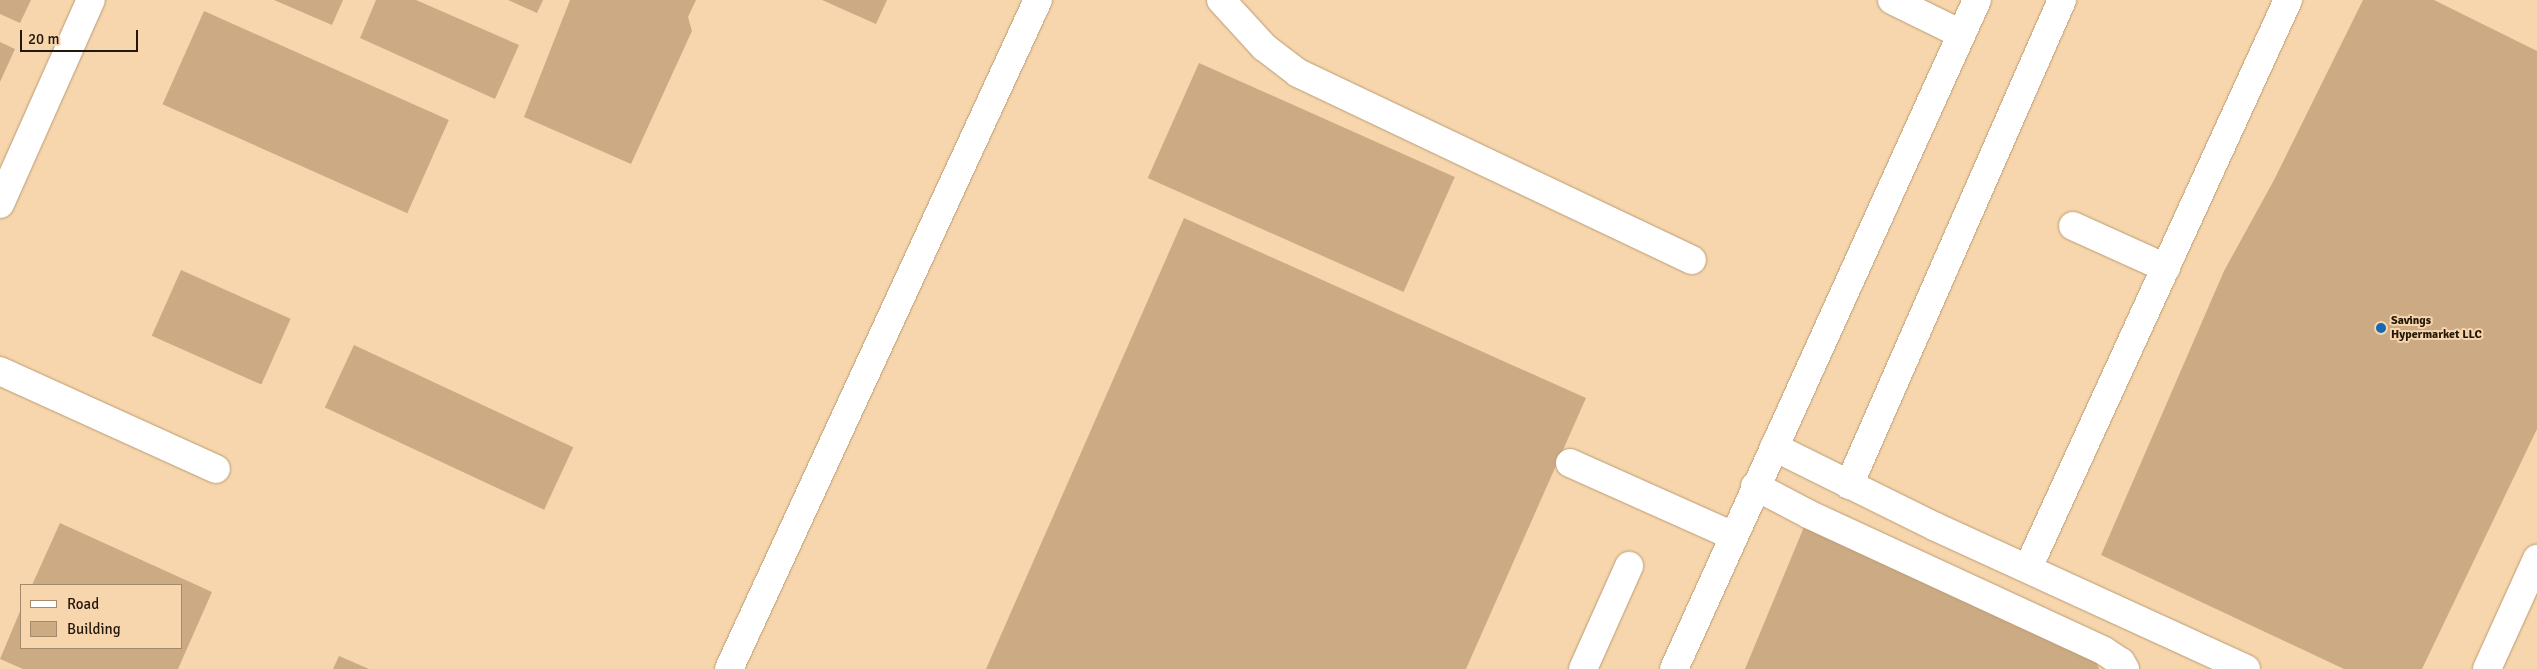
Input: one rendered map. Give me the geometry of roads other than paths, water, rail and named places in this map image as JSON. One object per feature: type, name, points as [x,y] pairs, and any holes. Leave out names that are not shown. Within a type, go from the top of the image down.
[{"type":"street","points":[[0,204],[91,0]]},
{"type":"street","points":[[729,669],[1038,0]]},
{"type":"street","points":[[1221,0],[1264,47],[1298,73],[1692,260]]},
{"type":"street","points":[[1892,0],[1961,34]]},
{"type":"street","points":[[1674,669],[1755,486],[1977,0]]},
{"type":"street","points":[[1849,485],[2062,0]]},
{"type":"street","points":[[2028,568],[2288,0]]},
{"type":"street","points":[[2073,226],[2166,268]]},
{"type":"street","points":[[0,372],[216,469]]},
{"type":"street","points":[[1774,447],[1849,485],[2246,669]]},
{"type":"street","points":[[1570,463],[1733,536]]},
{"type":"street","points":[[1755,486],[1817,518],[2104,651],[2121,662],[2125,669]]},
{"type":"street","points":[[2487,669],[2537,559]]},
{"type":"street","points":[[1583,669],[1629,566]]},
{"type":"place","name":"Savings Hypermarket LLC","points":[[2381,328]]}]
